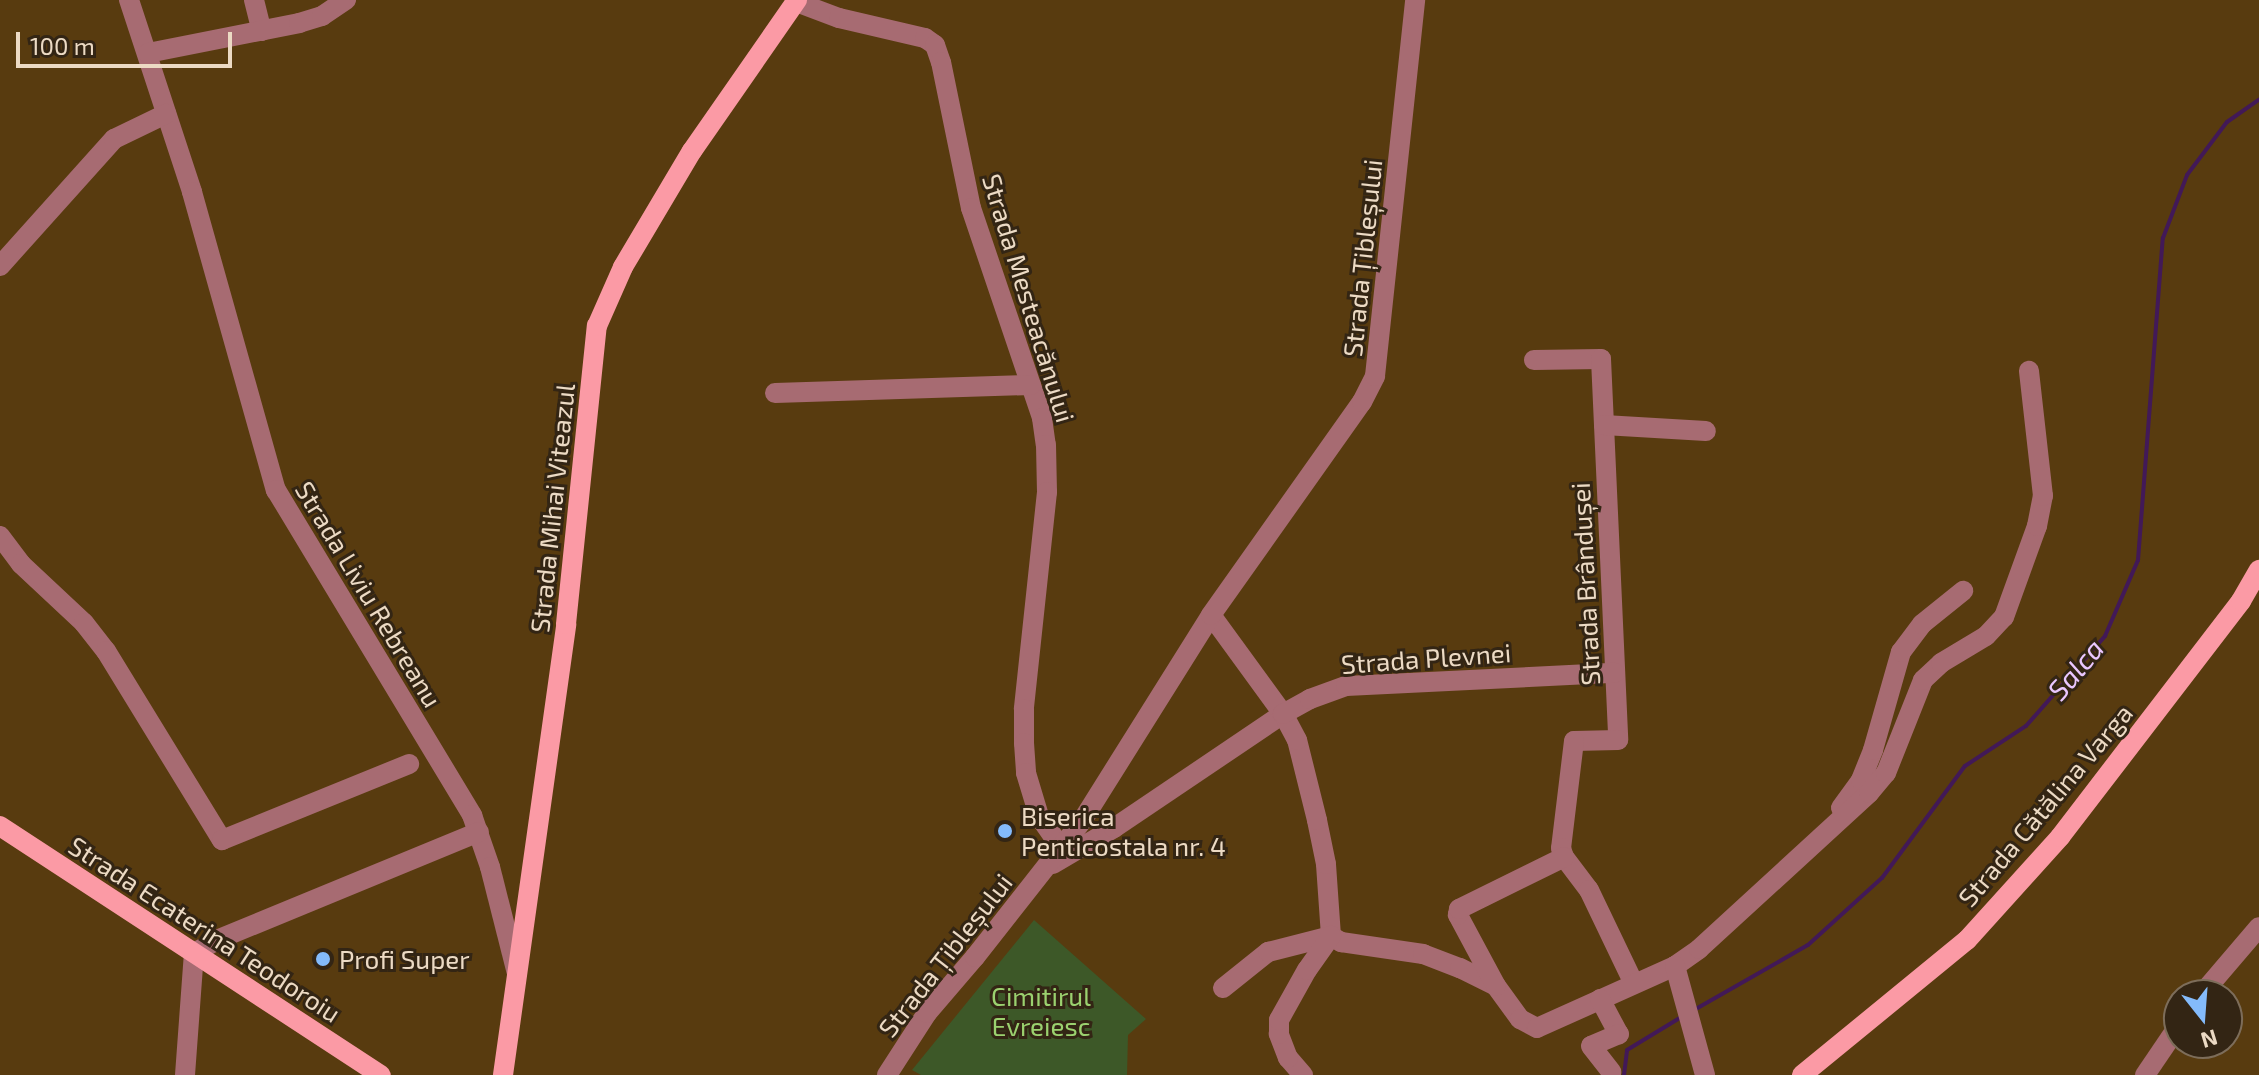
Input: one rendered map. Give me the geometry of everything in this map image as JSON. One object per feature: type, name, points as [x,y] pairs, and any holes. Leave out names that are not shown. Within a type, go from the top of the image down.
[{"type":"main road","name":"Strada Mihai Viteazul","points":[[503,1075],[566,624],[597,326],[623,267],[692,151],[797,1]]},
{"type":"main road","name":"Strada Cătălina Varga","points":[[1802,1075],[1967,940],[2060,837],[2241,601],[2259,570]]},
{"type":"main road","name":"Strada Ecaterina Teodoroiu","points":[[1,829],[381,1075]]},
{"type":"street","name":"Strada Liviu Rebreanu","points":[[129,0],[192,192],[276,490],[451,778],[479,832],[517,974]]},
{"type":"street","points":[[254,0],[262,31]]},
{"type":"street","points":[[148,53],[322,16],[346,0]]},
{"type":"street","name":"Strada Țibleșului","points":[[887,1075],[927,1013],[1061,848],[1211,615],[1362,402],[1375,376],[1415,0]]},
{"type":"street","name":"Strada Mesteacănului","points":[[797,1],[839,18],[925,38],[935,45],[971,208],[1031,385],[1046,445],[1047,492],[1024,709],[1024,743],[1026,773],[1039,816],[1061,848]]},
{"type":"street","points":[[0,266],[114,139],[166,114]]},
{"type":"street","name":"Strada Brândușei","points":[[1534,360],[1601,359],[1618,740],[1574,741],[1561,848],[1564,857]]},
{"type":"street","points":[[1634,984],[1589,890],[1564,857],[1459,909],[1458,915],[1496,986],[1520,1019],[1537,1028],[1675,966],[1753,903],[1869,793],[1886,773],[1923,680],[1941,663],[1986,636],[2004,617],[2037,526],[2043,496],[2029,371]]},
{"type":"street","points":[[775,393],[1031,385]]},
{"type":"street","points":[[1604,425],[1706,431]]},
{"type":"street","points":[[0,536],[21,564],[84,623],[106,651],[222,840],[409,764]]},
{"type":"street","points":[[1822,835],[1861,780],[1901,652],[1922,624],[1963,591]]},
{"type":"street","points":[[1211,615],[1283,714],[1297,740],[1326,864],[1331,936],[1307,970],[1279,1020],[1279,1034],[1288,1058],[1303,1075]]},
{"type":"street","name":"Strada Plevnei","points":[[1283,714],[1310,699],[1346,686],[1615,673]]},
{"type":"street","name":"Strada Țibleșului","points":[[1046,868],[1114,828],[1283,714]]},
{"type":"street","points":[[185,1075],[194,953],[219,939],[479,832]]},
{"type":"street","points":[[2215,979],[2259,927]]},
{"type":"street","points":[[1223,988],[1268,952],[1331,936],[1341,942],[1423,954],[1496,986]]},
{"type":"street","points":[[1675,966],[1705,1075]]},
{"type":"street","points":[[1600,999],[1619,1034],[1591,1046],[1611,1072]]},
{"type":"street","points":[[2145,1075],[2163,1049]]},
{"type":"green space","name":"Cimitirul Evreiesc","points":[[1034,920],[1146,1019],[1128,1035],[1127,1075],[921,1075],[912,1070]]},
{"type":"waterway","name":"Salca","points":[[1694,1010],[1808,945],[1882,878],[1965,766],[2026,726],[2105,636],[2138,560],[2163,238],[2187,175],[2227,122],[2259,100]]},
{"type":"waterway","name":"Salca","points":[[1624,1075],[1627,1050],[1683,1016]]},
{"type":"place","name":"Biserica Penticostala nr. 4","points":[[1005,831]]},
{"type":"place","name":"Profi Super","points":[[323,959]]}]
